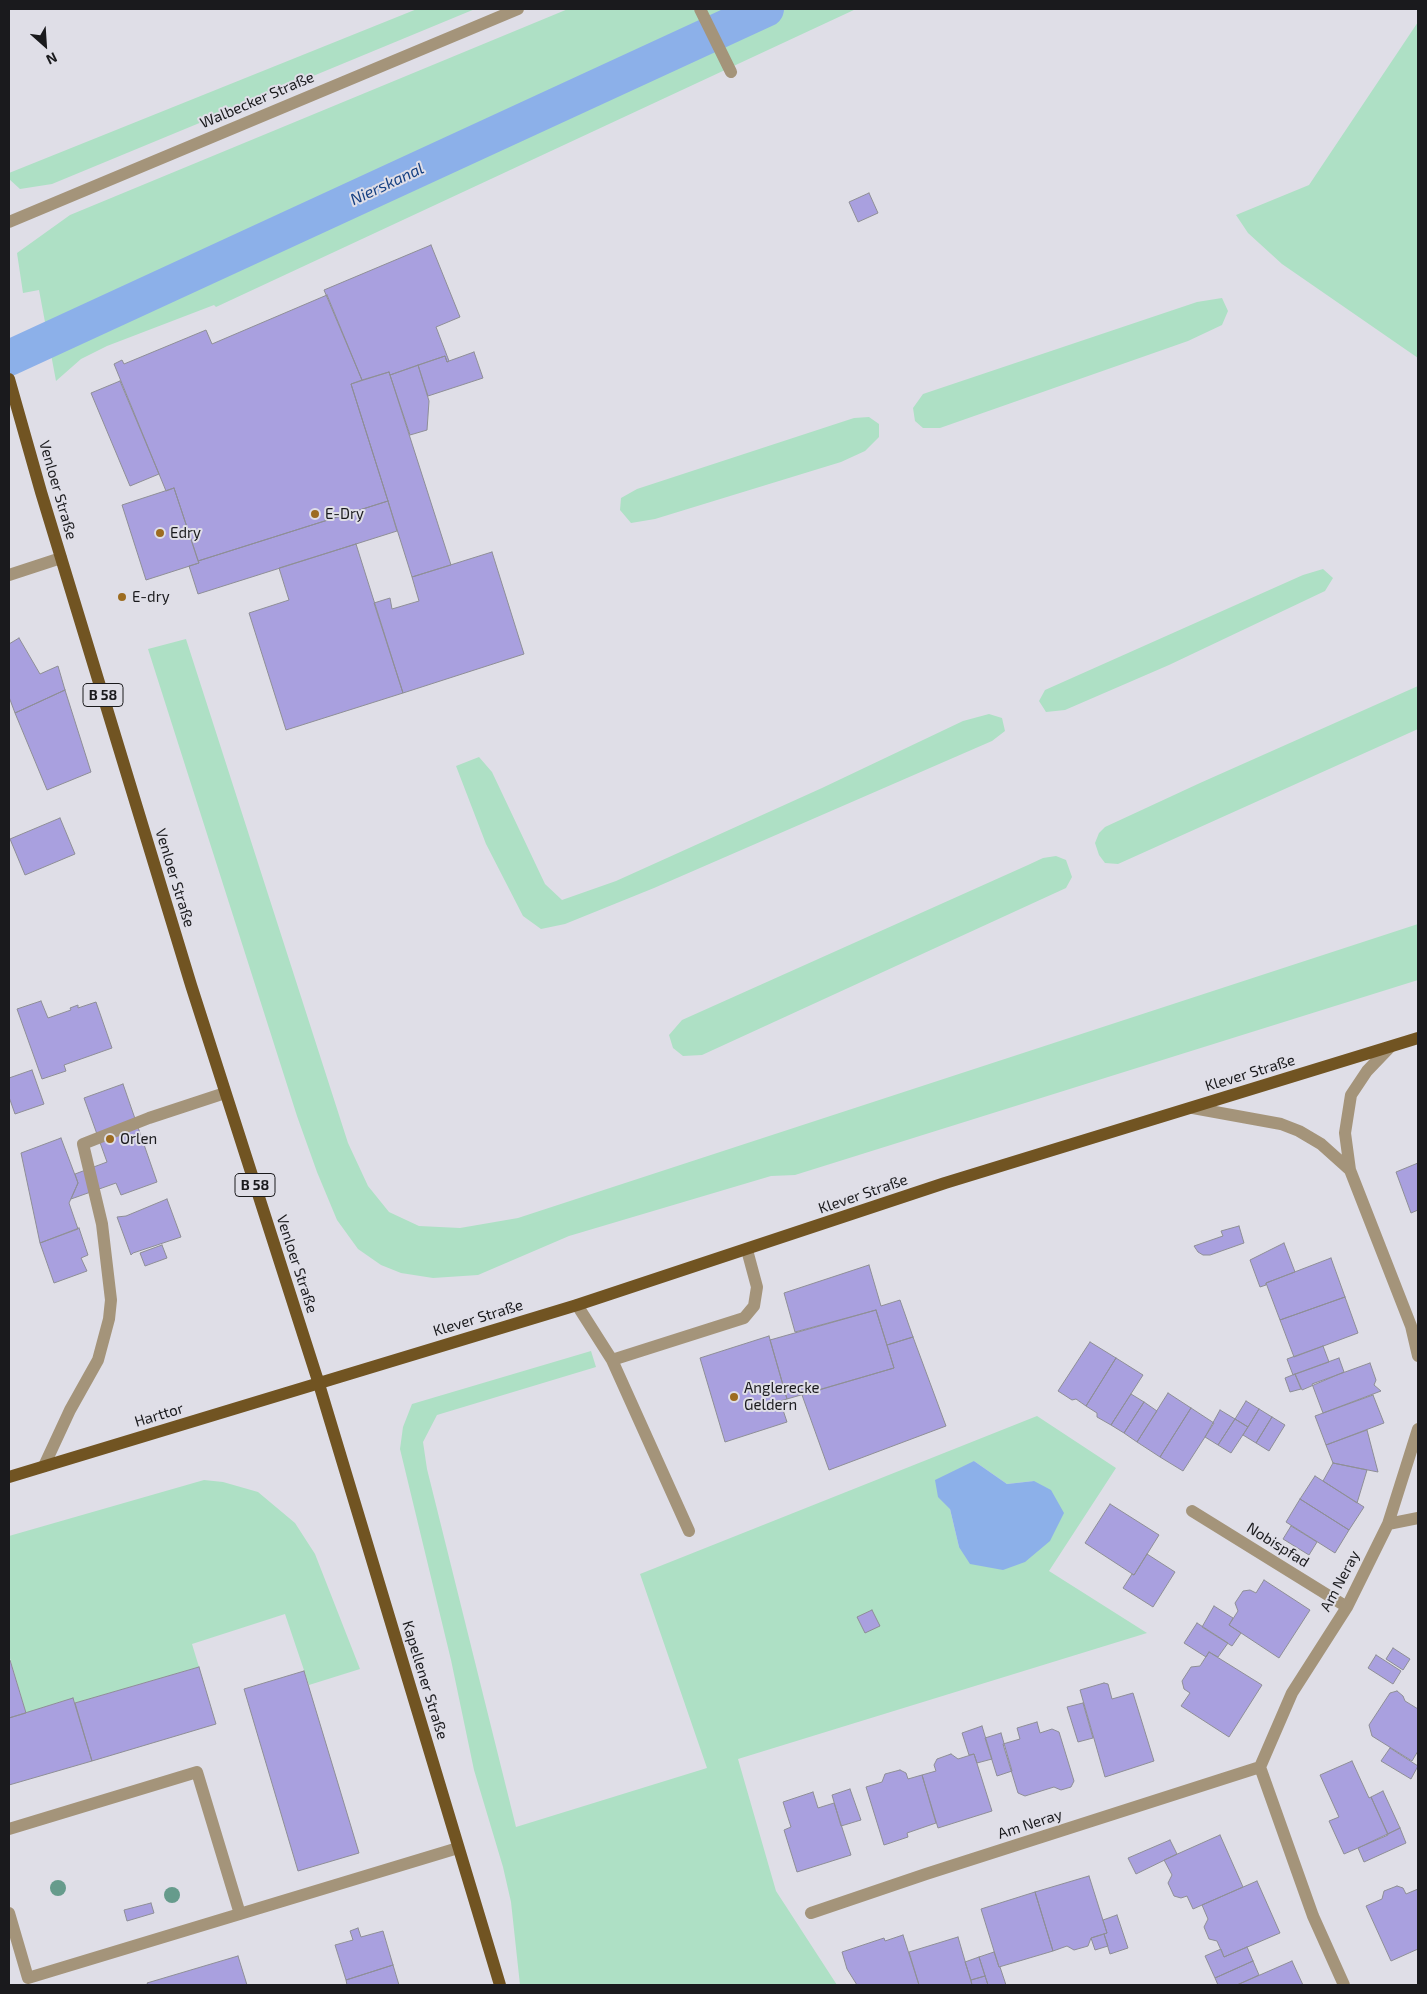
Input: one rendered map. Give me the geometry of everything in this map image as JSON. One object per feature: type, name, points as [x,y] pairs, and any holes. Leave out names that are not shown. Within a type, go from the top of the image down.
[{"type":"main road","name":"Venloer Straße","points":[[9,379],[41,492],[225,1093],[319,1384]]},
{"type":"main road","name":"Klever Straße","points":[[319,1384],[747,1250],[945,1183],[1418,1038]]},
{"type":"main road","name":"Harttor","points":[[9,1477],[319,1384]]},
{"type":"main road","name":"Kapellener Straße","points":[[319,1384],[500,1985]]},
{"type":"street","name":"Walbecker Straße","points":[[9,222],[518,9]]},
{"type":"street","points":[[701,9],[731,72]]},
{"type":"street","points":[[9,575],[61,558]]},
{"type":"street","points":[[1390,1047],[1367,1071],[1351,1095],[1345,1132],[1350,1170],[1411,1326],[1418,1356]]},
{"type":"street","points":[[44,1466],[70,1410],[98,1360],[109,1319],[111,1300],[102,1224],[83,1144],[149,1118],[225,1093]]},
{"type":"street","points":[[1193,1108],[1281,1124],[1299,1131],[1321,1144],[1350,1170]]},
{"type":"street","points":[[612,1360],[744,1318],[754,1306],[757,1287],[747,1250]]},
{"type":"street","points":[[577,1304],[612,1360],[689,1531]]},
{"type":"street","name":"Am Neray","points":[[811,1913],[926,1874],[1260,1767],[1292,1693],[1347,1607],[1388,1524],[1418,1429]]},
{"type":"street","name":"Nobispfad","points":[[1192,1511],[1347,1607]]},
{"type":"street","points":[[1388,1524],[1418,1518]]},
{"type":"street","points":[[1260,1767],[1313,1916],[1344,1985]]},
{"type":"street","points":[[9,1829],[197,1772],[240,1914]]},
{"type":"street","points":[[9,1913],[29,1981],[240,1914],[458,1848]]},
{"type":"green space","points":[[417,9],[475,9],[52,184],[20,189],[9,179],[9,173]]},
{"type":"green space","points":[[568,9],[856,9],[216,307],[214,305],[107,346],[81,359],[56,381],[39,290],[23,293],[17,253],[70,215]]},
{"type":"green space","points":[[1418,22],[1418,358],[1282,264],[1248,233],[1236,215],[1309,185]]},
{"type":"green space","points":[[1222,298],[1228,311],[1222,325],[1188,341],[940,428],[923,428],[915,421],[913,408],[923,394],[1197,302]]},
{"type":"green space","points":[[869,417],[879,424],[879,437],[865,451],[841,462],[655,519],[631,523],[620,510],[621,498],[637,489],[854,418]]},
{"type":"green space","points":[[1323,569],[1333,578],[1325,591],[1169,665],[1065,710],[1046,712],[1039,701],[1045,690],[1303,575]]},
{"type":"green space","points":[[186,639],[348,1143],[368,1186],[389,1212],[419,1226],[460,1228],[518,1218],[1418,924],[1418,980],[795,1175],[771,1176],[569,1236],[478,1275],[433,1278],[401,1273],[381,1265],[358,1249],[337,1220],[297,1116],[148,649]]},
{"type":"green space","points":[[1418,686],[1418,729],[1118,864],[1105,863],[1099,855],[1095,843],[1099,833],[1105,827]]},
{"type":"green space","points":[[989,714],[1002,718],[1005,731],[992,741],[654,888],[565,924],[541,929],[523,916],[486,844],[456,766],[479,757],[492,772],[545,884],[562,900],[616,881],[822,788],[963,721]]},
{"type":"green space","points":[[1056,856],[1066,860],[1072,877],[1066,888],[702,1055],[683,1056],[673,1048],[669,1035],[682,1020],[1043,858]]},
{"type":"green space","points":[[591,1351],[596,1367],[437,1415],[423,1442],[427,1469],[516,1827],[707,1768],[640,1574],[1037,1416],[1116,1468],[1049,1571],[1147,1633],[738,1759],[776,1891],[837,1985],[520,1985],[511,1902],[503,1867],[474,1770],[451,1660],[400,1449],[403,1427],[412,1404]],"holes":[[[974,1461],[1007,1484],[1034,1481],[959,1547],[950,1509]]]},
{"type":"green space","points":[[204,1480],[223,1482],[258,1492],[295,1523],[315,1554],[360,1669],[309,1685],[285,1614],[192,1644],[199,1667],[75,1703],[73,1698],[26,1713],[9,1655],[9,1536]]},
{"type":"water","points":[[974,1461],[1007,1484],[1034,1481],[1051,1490],[1064,1513],[1050,1541],[1025,1562],[1003,1570],[970,1564],[959,1547],[950,1509],[938,1497],[935,1480]]},
{"type":"building","points":[[869,193],[878,213],[858,222],[849,202]]},
{"type":"building","points":[[431,245],[460,317],[436,327],[449,361],[447,362],[445,356],[390,375],[389,372],[362,380],[324,290]]},
{"type":"building","points":[[327,295],[362,380],[351,384],[388,501],[198,561],[174,488],[166,491],[114,364],[122,360],[124,364],[206,330],[212,344]]},
{"type":"building","points":[[474,352],[483,378],[428,396],[418,365],[445,356],[447,362]]},
{"type":"building","points":[[418,365],[429,401],[427,430],[410,435],[390,375]]},
{"type":"building","points":[[389,372],[451,565],[412,577],[351,384]]},
{"type":"building","points":[[120,381],[159,474],[130,486],[91,393]]},
{"type":"building","name":"Edry","points":[[174,488],[199,563],[146,580],[122,505]]},
{"type":"building","points":[[388,501],[397,531],[198,594],[189,566],[199,563],[198,561]]},
{"type":"building","points":[[356,544],[403,693],[286,730],[249,613],[289,600],[279,568]]},
{"type":"building","points":[[492,552],[524,654],[403,693],[374,603],[390,598],[392,609],[419,601],[412,577]]},
{"type":"building","points":[[19,638],[40,674],[58,666],[65,690],[15,713],[9,697],[9,644]]},
{"type":"building","points":[[65,690],[91,772],[47,790],[15,713]]},
{"type":"building","points":[[60,818],[75,854],[25,875],[10,839]]},
{"type":"building","points":[[41,1001],[48,1018],[71,1010],[70,1008],[78,1005],[78,1008],[96,1002],[112,1048],[64,1065],[66,1071],[42,1079],[17,1009]]},
{"type":"building","points":[[32,1070],[44,1104],[15,1114],[9,1097],[9,1078]]},
{"type":"building","points":[[123,1084],[157,1182],[121,1195],[116,1183],[71,1199],[78,1183],[75,1174],[107,1162],[84,1098]]},
{"type":"building","points":[[61,1138],[78,1183],[69,1203],[78,1229],[40,1243],[21,1153]]},
{"type":"building","points":[[1418,1163],[1418,1210],[1411,1213],[1396,1172]]},
{"type":"building","points":[[167,1199],[181,1237],[131,1255],[117,1217],[126,1216]]},
{"type":"building","points":[[1239,1226],[1244,1243],[1210,1255],[1203,1255],[1194,1246],[1223,1236],[1221,1231]]},
{"type":"building","points":[[79,1228],[88,1255],[81,1258],[87,1271],[54,1283],[40,1243]]},
{"type":"building","points":[[1284,1243],[1295,1272],[1260,1287],[1250,1260]]},
{"type":"building","points":[[162,1245],[167,1258],[145,1266],[140,1253]]},
{"type":"building","points":[[1331,1258],[1345,1297],[1280,1320],[1266,1283]]},
{"type":"building","points":[[869,1265],[881,1306],[900,1300],[913,1337],[887,1345],[876,1310],[795,1332],[784,1293]]},
{"type":"building","points":[[1345,1297],[1358,1333],[1294,1357],[1280,1320]]},
{"type":"building","points":[[876,1310],[894,1368],[787,1399],[770,1340]]},
{"type":"building","points":[[769,1336],[787,1399],[780,1401],[787,1422],[725,1442],[700,1358]]},
{"type":"building","points":[[913,1337],[946,1426],[829,1470],[802,1395],[894,1368],[887,1345]]},
{"type":"building","points":[[1090,1342],[1116,1358],[1086,1406],[1058,1391]]},
{"type":"building","points":[[1323,1346],[1329,1362],[1293,1375],[1287,1359]]},
{"type":"building","points":[[1116,1358],[1143,1375],[1111,1425],[1097,1417],[1097,1413],[1086,1406]]},
{"type":"building","points":[[1339,1358],[1344,1372],[1302,1390],[1295,1374]]},
{"type":"building","points":[[1370,1363],[1376,1380],[1374,1385],[1381,1391],[1323,1413],[1312,1384]]},
{"type":"building","points":[[1295,1374],[1301,1389],[1290,1392],[1285,1378]]},
{"type":"building","points":[[1168,1393],[1191,1408],[1160,1457],[1137,1442]]},
{"type":"building","points":[[1131,1394],[1144,1402],[1124,1433],[1111,1425]]},
{"type":"building","points":[[1373,1395],[1384,1423],[1326,1445],[1315,1416]]},
{"type":"building","points":[[1246,1401],[1259,1409],[1248,1427],[1235,1419]]},
{"type":"building","points":[[1144,1402],[1157,1411],[1137,1442],[1124,1433]]},
{"type":"building","points":[[1191,1408],[1214,1423],[1183,1471],[1160,1457]]},
{"type":"building","points":[[1259,1409],[1272,1417],[1256,1443],[1243,1435]]},
{"type":"building","points":[[1220,1410],[1235,1419],[1218,1445],[1205,1437]]},
{"type":"building","points":[[1272,1417],[1285,1425],[1269,1451],[1256,1443]]},
{"type":"building","points":[[1235,1419],[1248,1427],[1231,1453],[1218,1445]]},
{"type":"building","points":[[1367,1430],[1378,1472],[1333,1463],[1326,1445]]},
{"type":"building","points":[[1333,1463],[1367,1470],[1357,1503],[1323,1481]]},
{"type":"building","points":[[1315,1476],[1364,1507],[1349,1530],[1300,1499]]},
{"type":"building","points":[[1300,1499],[1349,1530],[1335,1553],[1286,1522]]},
{"type":"building","points":[[1110,1504],[1159,1535],[1134,1575],[1085,1543]]},
{"type":"building","points":[[1291,1526],[1317,1542],[1309,1555],[1283,1539]]},
{"type":"building","points":[[1147,1554],[1175,1572],[1153,1607],[1123,1588]]},
{"type":"building","points":[[1264,1580],[1310,1610],[1279,1658],[1229,1625],[1238,1611],[1235,1603],[1243,1591],[1250,1590],[1256,1593]]},
{"type":"building","points":[[1214,1606],[1233,1618],[1229,1625],[1241,1633],[1232,1646],[1202,1627]]},
{"type":"building","points":[[872,1610],[880,1626],[865,1633],[857,1617]]},
{"type":"building","points":[[1197,1623],[1228,1643],[1218,1657],[1209,1652],[1206,1657],[1184,1643]]},
{"type":"building","points":[[1393,1648],[1410,1659],[1403,1670],[1386,1659]]},
{"type":"building","points":[[1209,1652],[1262,1685],[1229,1737],[1181,1706],[1190,1693],[1184,1689],[1182,1681],[1191,1667],[1200,1666]]},
{"type":"building","points":[[1376,1655],[1401,1671],[1393,1684],[1368,1668]]},
{"type":"building","points":[[9,1660],[26,1713],[9,1718]]},
{"type":"building","points":[[199,1667],[216,1724],[92,1761],[75,1703]]},
{"type":"building","points":[[304,1671],[359,1853],[298,1871],[244,1689]]},
{"type":"building","points":[[1104,1683],[1108,1684],[1112,1699],[1133,1693],[1154,1761],[1105,1777],[1080,1690]]},
{"type":"building","points":[[1397,1691],[1403,1696],[1405,1701],[1418,1709],[1418,1751],[1412,1761],[1372,1736],[1369,1725],[1390,1693]]},
{"type":"building","points":[[73,1698],[92,1761],[9,1785],[9,1718]]},
{"type":"building","points":[[1083,1703],[1093,1738],[1078,1742],[1067,1707]]},
{"type":"building","points":[[1037,1722],[1040,1733],[1052,1729],[1059,1732],[1074,1781],[1071,1787],[1061,1790],[1054,1787],[1025,1796],[1018,1793],[1003,1744],[1020,1739],[1017,1728]]},
{"type":"building","points":[[982,1726],[992,1759],[977,1763],[974,1754],[969,1755],[962,1733]]},
{"type":"building","points":[[1001,1733],[1012,1771],[997,1776],[985,1738]]},
{"type":"building","points":[[1390,1748],[1418,1766],[1411,1779],[1381,1761]]},
{"type":"building","points":[[951,1754],[958,1759],[974,1754],[992,1811],[938,1828],[922,1775],[936,1771],[934,1765],[937,1759]]},
{"type":"building","points":[[1352,1761],[1388,1835],[1344,1854],[1329,1821],[1339,1817],[1320,1775]]},
{"type":"building","points":[[900,1770],[906,1773],[908,1779],[922,1775],[936,1823],[907,1833],[908,1837],[884,1845],[866,1787],[882,1782],[885,1774]]},
{"type":"building","points":[[850,1789],[861,1820],[841,1826],[832,1795]]},
{"type":"building","points":[[1383,1791],[1400,1828],[1388,1834],[1371,1797]]},
{"type":"building","points":[[813,1792],[818,1808],[834,1803],[851,1855],[797,1872],[784,1830],[791,1827],[783,1802]]},
{"type":"building","points":[[1400,1828],[1406,1843],[1364,1862],[1358,1848]]},
{"type":"building","points":[[1220,1835],[1243,1887],[1193,1909],[1187,1896],[1181,1898],[1174,1896],[1168,1883],[1172,1875],[1164,1860]]},
{"type":"building","points":[[1170,1840],[1177,1854],[1136,1874],[1128,1858]]},
{"type":"building","points":[[1089,1876],[1107,1933],[1091,1938],[1088,1946],[1074,1950],[1067,1946],[1053,1951],[1035,1892]]},
{"type":"building","points":[[1257,1881],[1280,1933],[1224,1957],[1217,1941],[1209,1939],[1204,1927],[1208,1919],[1202,1905]]},
{"type":"building","points":[[1397,1886],[1403,1888],[1406,1894],[1418,1889],[1418,1949],[1391,1961],[1366,1906],[1382,1899],[1384,1891]]},
{"type":"building","points":[[1035,1892],[1053,1951],[999,1967],[981,1909]]},
{"type":"building","points":[[151,1903],[154,1913],[127,1921],[124,1910]]},
{"type":"building","points":[[1117,1915],[1128,1948],[1110,1954],[1104,1934],[1107,1933],[1103,1920]]},
{"type":"building","points":[[358,1928],[361,1937],[383,1931],[393,1965],[346,1980],[335,1945],[353,1940],[350,1931]]},
{"type":"building","points":[[1104,1934],[1108,1946],[1095,1950],[1091,1938]]},
{"type":"building","points":[[903,1935],[919,1985],[857,1985],[847,1969],[842,1952],[884,1938],[885,1941]]},
{"type":"building","points":[[958,1937],[972,1985],[919,1985],[909,1952]]},
{"type":"building","points":[[1247,1947],[1253,1961],[1215,1978],[1205,1956],[1221,1949],[1224,1957]]},
{"type":"building","points":[[994,1952],[1006,1985],[988,1985],[979,1957]]},
{"type":"building","points":[[238,1956],[247,1985],[148,1985],[147,1983]]},
{"type":"building","points":[[979,1957],[985,1976],[971,1980],[965,1962]]},
{"type":"building","points":[[1253,1961],[1259,1975],[1237,1985],[1218,1985],[1215,1978]]},
{"type":"building","points":[[1292,1961],[1303,1985],[1237,1985]]},
{"type":"building","points":[[393,1965],[399,1985],[347,1985],[346,1980]]},
{"type":"building","points":[[985,1976],[988,1985],[972,1985],[971,1980]]},
{"type":"waterway","name":"Nierskanal","points":[[9,358],[766,9]]},
{"type":"place","name":"E-Dry","points":[[315,514]]},
{"type":"place","name":"Edry","points":[[160,533]]},
{"type":"place","name":"E-dry","points":[[122,597]]},
{"type":"place","name":"Orlen","points":[[110,1139]]},
{"type":"place","name":"Anglerecke Geldern","points":[[734,1397]]}]
